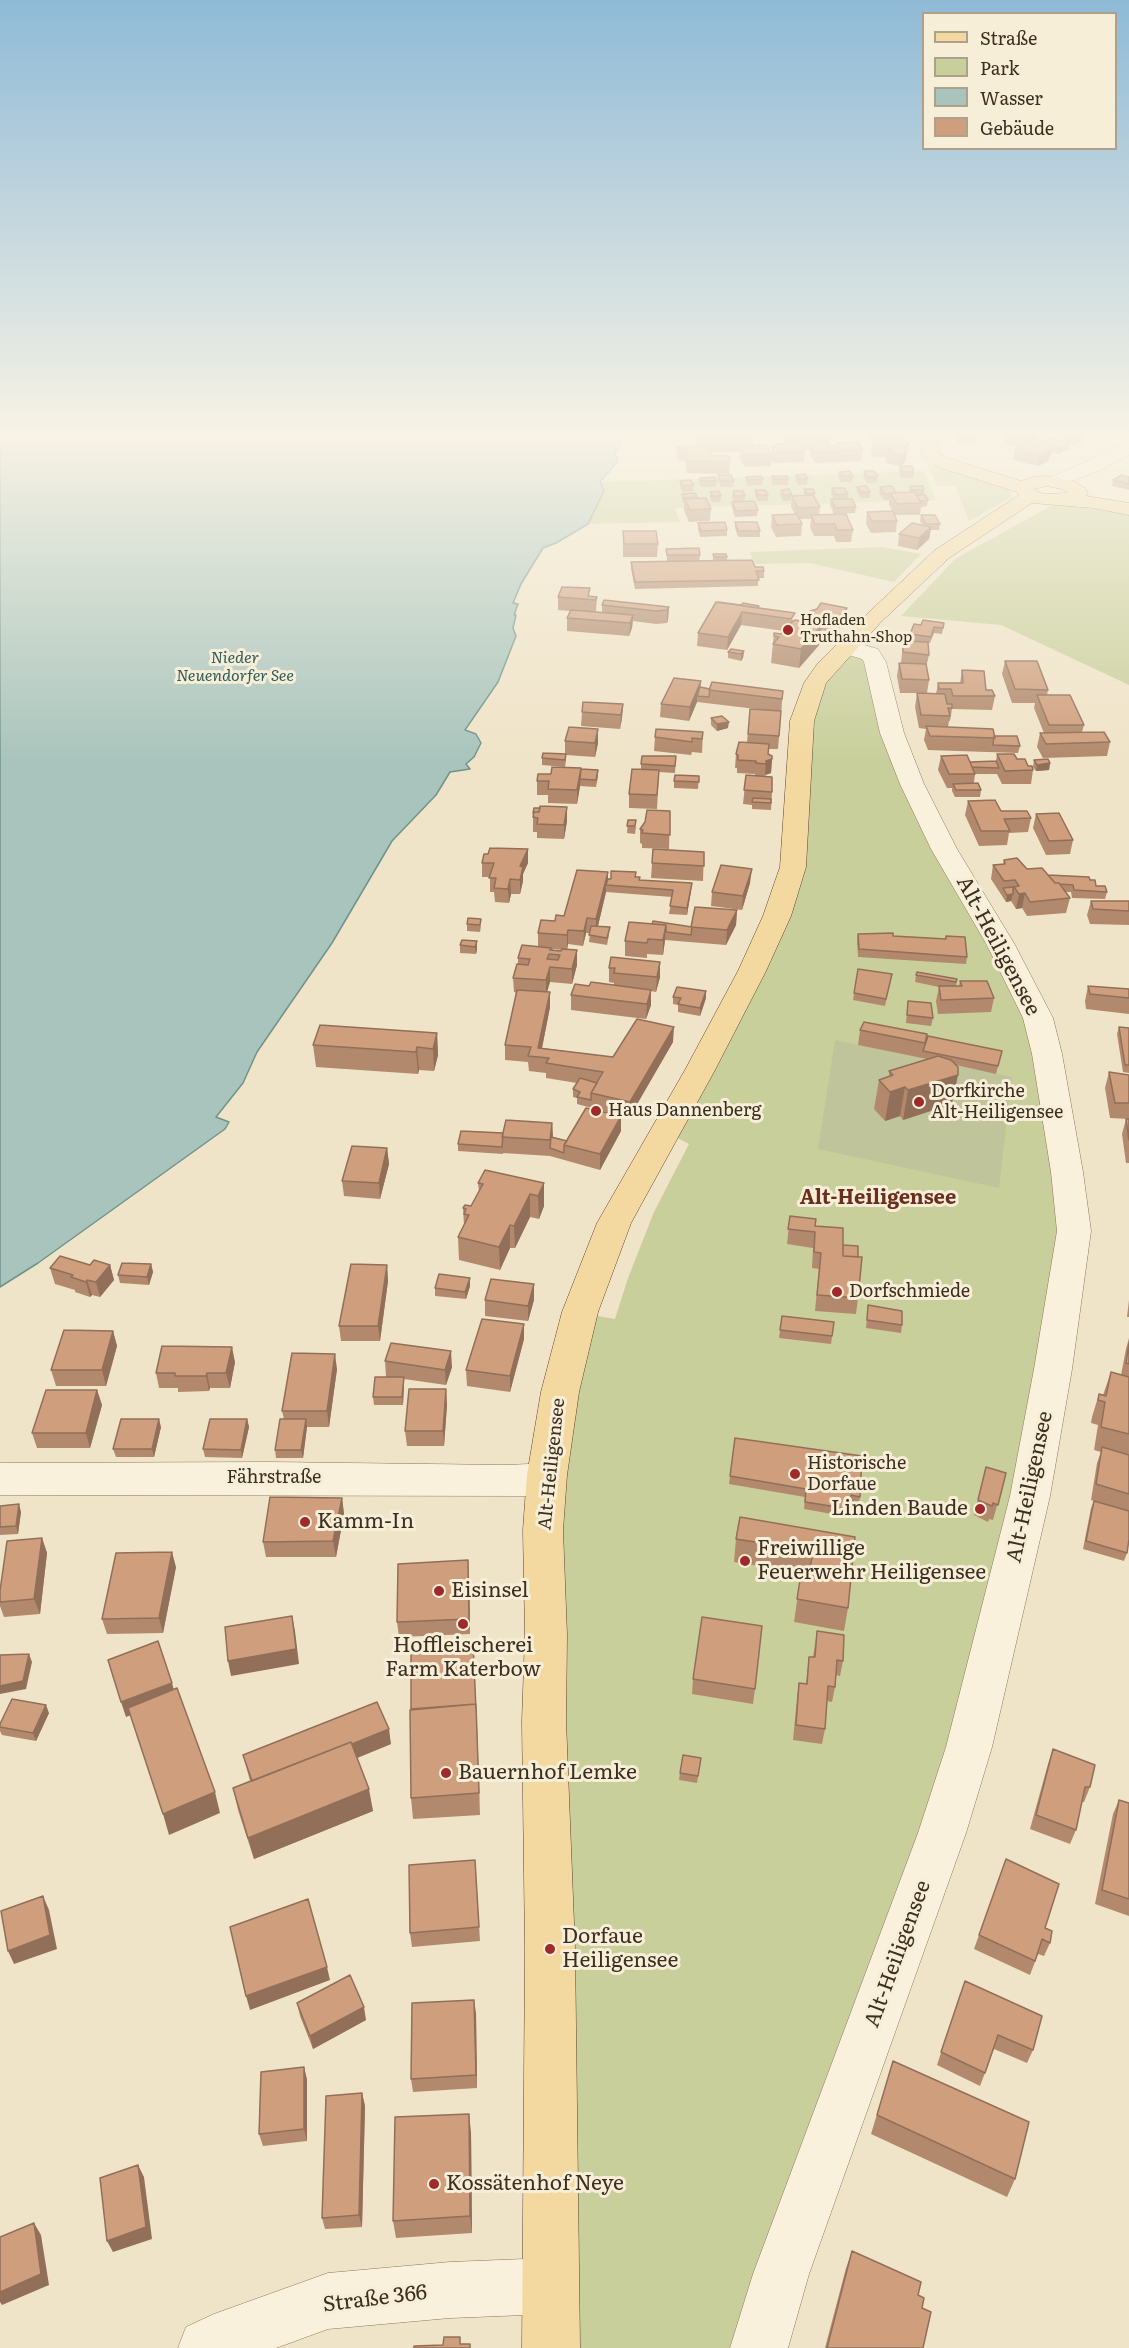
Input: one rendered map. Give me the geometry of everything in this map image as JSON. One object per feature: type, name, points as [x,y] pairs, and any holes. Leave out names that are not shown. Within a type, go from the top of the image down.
[{"type":"main road","name":"Alt-Heiligensee","points":[[551,2348],[550,1949],[544,1721],[546,1635],[543,1530],[547,1475],[560,1392],[580,1312],[614,1223],[700,1070],[752,972],[777,916],[793,867],[805,708],[815,683],[912,581],[942,554],[962,542]]},
{"type":"street","name":"Alt-Heiligensee","points":[[759,2348],[781,2274],[942,1833],[969,1747],[1030,1496],[1053,1370],[1074,1231],[1067,1172],[1047,1053],[1038,1018],[1024,986],[944,849],[912,784],[892,733],[875,662],[870,654],[847,647]]},
{"type":"street","name":"Fährstraße","points":[[0,1479],[270,1478],[506,1481],[529,1480],[547,1475]]},
{"type":"street","name":"Straße 366","points":[[207,2348],[234,2334],[328,2301],[450,2290],[550,2286]]},
{"type":"green space","points":[[986,542],[1129,542],[1129,685],[1001,625],[901,616],[955,559]]},
{"type":"green space","points":[[882,547],[921,554],[894,582],[809,563],[755,564],[750,552]]},
{"type":"green space","points":[[851,655],[867,657],[881,711],[1018,982],[1068,1203],[970,1715],[744,2348],[575,2348],[559,1502],[592,1315],[615,1319],[628,1278],[654,1212],[689,1144],[674,1136],[761,975],[819,697],[828,680]]},
{"type":"green space","points":[[835,1040],[1012,1077],[999,1188],[818,1149]]},
{"type":"water","name":"Nieder Neuendorfer See","points":[[0,542],[558,542],[543,548],[521,584],[513,603],[518,604],[513,628],[516,636],[498,682],[465,730],[476,734],[481,743],[474,757],[466,764],[470,769],[450,772],[436,795],[392,841],[332,943],[257,1052],[243,1083],[216,1117],[229,1122],[225,1129],[38,1263],[0,1287]]},
{"type":"building","points":[[624,542],[658,542],[658,544],[624,544]]},
{"type":"building","points":[[699,548],[700,555],[667,555],[666,549]]},
{"type":"building","points":[[713,554],[726,554],[727,557],[714,557]]},
{"type":"building","points":[[752,560],[755,567],[763,567],[764,571],[756,571],[759,580],[635,582],[631,562]]},
{"type":"building","points":[[562,587],[590,588],[588,596],[597,597],[596,600],[558,597]]},
{"type":"building","points":[[604,600],[669,607],[667,610],[656,611],[602,605]]},
{"type":"building","points":[[716,602],[795,613],[791,619],[742,612],[728,637],[698,633]]},
{"type":"building","points":[[718,602],[741,605],[743,603],[759,606],[757,608]]},
{"type":"building","points":[[821,603],[847,608],[836,620],[811,615],[814,611],[810,611],[817,609]]},
{"type":"building","points":[[571,610],[633,615],[630,623],[567,618]]},
{"type":"building","points":[[795,620],[822,625],[801,649],[773,644],[779,637],[774,636],[774,633],[781,634]]},
{"type":"building","points":[[923,620],[944,623],[943,628],[934,627],[931,637],[910,634],[914,624],[921,625]]},
{"type":"building","points":[[903,641],[928,642],[929,655],[903,652]]},
{"type":"building","points":[[731,649],[744,651],[741,654],[728,652]]},
{"type":"building","points":[[1005,661],[1037,661],[1048,690],[1015,689]]},
{"type":"building","points":[[899,663],[926,664],[929,680],[902,679]]},
{"type":"building","points":[[962,670],[984,671],[986,690],[992,690],[995,696],[953,696],[951,689],[939,689],[938,683],[963,683]]},
{"type":"building","points":[[674,678],[701,681],[690,707],[661,704]]},
{"type":"building","points":[[712,682],[783,691],[782,699],[709,690]]},
{"type":"building","points":[[700,687],[710,689],[709,697],[697,696]]},
{"type":"building","points":[[917,693],[945,694],[947,704],[952,704],[952,708],[948,708],[950,716],[921,715]]},
{"type":"building","points":[[1037,695],[1070,695],[1084,725],[1049,725]]},
{"type":"building","points":[[583,702],[623,704],[621,715],[582,712]]},
{"type":"building","points":[[750,709],[781,711],[779,736],[748,734]]},
{"type":"building","points":[[722,716],[729,722],[717,724],[711,718]]},
{"type":"building","points":[[926,726],[993,729],[995,738],[930,736]]},
{"type":"building","points":[[569,727],[598,729],[595,743],[565,741]]},
{"type":"building","points":[[656,729],[703,732],[702,739],[692,738],[692,742],[655,737]]},
{"type":"building","points":[[1104,732],[1110,742],[1046,744],[1040,733]]},
{"type":"building","points":[[994,736],[1017,736],[1020,746],[993,745]]},
{"type":"building","points":[[739,742],[769,744],[768,754],[772,756],[772,759],[766,761],[766,764],[738,760],[736,754]]},
{"type":"building","points":[[543,753],[566,754],[565,760],[542,758]]},
{"type":"building","points":[[997,754],[1014,754],[1017,759],[1025,759],[1033,770],[1005,771]]},
{"type":"building","points":[[967,755],[975,774],[949,774],[941,756]]},
{"type":"building","points":[[642,756],[676,756],[675,766],[641,764]]},
{"type":"building","points":[[1048,759],[1050,763],[1037,765],[1034,760]]},
{"type":"building","points":[[996,761],[999,768],[972,767],[970,762]]},
{"type":"building","points":[[552,767],[581,768],[577,790],[548,789],[549,781],[537,781],[538,774],[551,774]]},
{"type":"building","points":[[581,769],[598,770],[596,780],[580,779]]},
{"type":"building","points":[[632,769],[659,770],[657,795],[629,794]]},
{"type":"building","points":[[675,775],[699,776],[699,782],[674,781]]},
{"type":"building","points":[[746,775],[772,777],[772,792],[744,790]]},
{"type":"building","points":[[978,783],[981,790],[956,790],[953,784]]},
{"type":"building","points":[[753,798],[771,799],[771,803],[752,802]]},
{"type":"building","points":[[995,800],[1001,811],[1027,811],[1031,818],[1004,819],[1010,831],[981,831],[968,801]]},
{"type":"building","points":[[540,806],[567,807],[564,825],[537,824],[538,818],[533,817],[534,812],[539,812]]},
{"type":"building","points":[[534,808],[540,808],[539,812],[533,813]]},
{"type":"building","points":[[647,810],[670,811],[670,835],[642,833],[643,830],[640,829],[645,822]]},
{"type":"building","points":[[1059,813],[1073,840],[1049,841],[1036,814]]},
{"type":"building","points":[[628,820],[636,820],[635,826],[627,826]]},
{"type":"building","points":[[490,848],[528,849],[520,866],[523,867],[520,880],[510,879],[508,889],[494,888],[496,878],[489,878],[494,863],[482,863],[484,854],[488,854]]},
{"type":"building","points":[[653,849],[704,852],[704,866],[652,863]]},
{"type":"building","points":[[1017,858],[1027,869],[1042,868],[1055,883],[1059,883],[1070,898],[1030,902],[1025,893],[1019,894],[1014,887],[1019,886],[1015,880],[1004,881],[993,865],[1005,864],[1004,860]]},
{"type":"building","points":[[721,865],[752,869],[743,896],[712,892]]},
{"type":"building","points":[[577,870],[608,872],[596,919],[587,918],[584,931],[568,930],[567,935],[538,933],[541,920],[555,921],[556,915],[564,916]]},
{"type":"building","points":[[611,871],[636,872],[635,877],[640,877],[639,880],[692,883],[687,908],[670,906],[673,890],[606,885],[608,879],[611,879]]},
{"type":"building","points":[[1048,875],[1089,877],[1090,880],[1095,880],[1096,886],[1105,886],[1107,892],[1074,890],[1073,885],[1055,883]]},
{"type":"building","points":[[1013,887],[1013,894],[1007,895],[1003,888]]},
{"type":"building","points":[[1091,901],[1129,901],[1129,911],[1093,909]]},
{"type":"building","points":[[695,907],[737,910],[727,930],[691,927]]},
{"type":"building","points":[[468,918],[481,919],[480,925],[467,924]]},
{"type":"building","points":[[653,921],[692,927],[691,935],[666,932],[666,925],[652,924]]},
{"type":"building","points":[[629,922],[666,925],[663,940],[648,939],[647,943],[625,941]]},
{"type":"building","points":[[591,926],[610,927],[607,938],[589,935]]},
{"type":"building","points":[[893,933],[893,936],[946,939],[946,936],[965,937],[967,957],[859,949],[858,934]]},
{"type":"building","points":[[462,940],[477,941],[475,947],[460,945]]},
{"type":"building","points":[[522,945],[561,951],[562,949],[577,950],[572,969],[550,967],[546,980],[513,978],[517,964],[528,965],[530,959],[518,958]],"holes":[[[549,954],[560,955],[558,960],[547,959]]]},
{"type":"building","points":[[611,957],[660,962],[657,977],[614,973],[615,968],[609,968]]},
{"type":"building","points":[[858,969],[892,974],[886,999],[854,993]]},
{"type":"building","points":[[917,972],[957,979],[956,982],[916,975]]},
{"type":"building","points":[[960,981],[987,981],[994,998],[941,1000],[939,986],[962,986]]},
{"type":"building","points":[[591,982],[651,990],[647,1004],[571,995],[575,984],[589,986]]},
{"type":"building","points":[[1088,986],[1129,989],[1129,998],[1090,994]]},
{"type":"building","points":[[677,987],[706,991],[700,1008],[678,1004],[681,998],[673,997]]},
{"type":"building","points":[[517,990],[550,992],[538,1048],[613,1057],[637,1019],[674,1027],[630,1102],[591,1093],[603,1072],[546,1063],[549,1058],[528,1056],[531,1047],[505,1045]]},
{"type":"building","points":[[908,1001],[931,1003],[933,1018],[907,1015]]},
{"type":"building","points":[[864,1022],[927,1034],[925,1043],[860,1030]]},
{"type":"building","points":[[320,1025],[437,1033],[433,1049],[417,1047],[416,1052],[313,1045]]},
{"type":"building","points":[[1119,1027],[1129,1028],[1129,1065],[1125,1065]]},
{"type":"building","points":[[928,1036],[1002,1051],[998,1066],[923,1051]]},
{"type":"building","points":[[938,1056],[951,1060],[958,1067],[958,1075],[908,1090],[905,1087],[890,1092],[879,1080],[893,1075],[889,1071]]},
{"type":"building","points":[[1109,1072],[1129,1075],[1129,1103],[1115,1103]]},
{"type":"building","points":[[580,1078],[597,1083],[591,1093],[591,1100],[577,1097],[580,1092],[573,1089]]},
{"type":"building","points":[[586,1108],[621,1116],[600,1154],[564,1145]]},
{"type":"building","points":[[1126,1119],[1129,1119],[1129,1140]]},
{"type":"building","points":[[506,1120],[552,1123],[550,1140],[502,1137]]},
{"type":"building","points":[[461,1131],[503,1133],[502,1147],[458,1144]]},
{"type":"building","points":[[551,1137],[567,1141],[564,1145],[564,1153],[550,1148]]},
{"type":"building","points":[[352,1146],[387,1148],[379,1183],[342,1181]]},
{"type":"building","points":[[485,1170],[544,1183],[538,1196],[530,1194],[514,1226],[510,1225],[499,1247],[458,1237],[469,1215],[464,1214],[466,1209],[463,1208],[465,1205],[471,1206],[483,1184],[478,1183]]},
{"type":"building","points":[[790,1216],[816,1219],[815,1226],[843,1228],[843,1256],[862,1257],[858,1298],[817,1295],[821,1253],[814,1252],[815,1232],[788,1229]]},
{"type":"building","points":[[843,1245],[858,1246],[858,1257],[843,1256]]},
{"type":"building","points":[[60,1256],[90,1265],[94,1260],[110,1265],[96,1282],[87,1280],[86,1282],[71,1277],[73,1275],[50,1268]]},
{"type":"building","points":[[122,1263],[151,1264],[147,1277],[118,1275]]},
{"type":"building","points":[[351,1264],[387,1265],[378,1326],[339,1326]]},
{"type":"building","points":[[439,1274],[470,1278],[465,1292],[435,1288]]},
{"type":"building","points":[[491,1279],[534,1284],[528,1306],[485,1300]]},
{"type":"building","points":[[868,1305],[902,1311],[902,1325],[867,1320]]},
{"type":"building","points":[[782,1316],[834,1322],[832,1336],[780,1330]]},
{"type":"building","points":[[482,1319],[524,1324],[510,1376],[466,1370]]},
{"type":"building","points":[[64,1330],[113,1331],[102,1370],[51,1370]]},
{"type":"building","points":[[391,1343],[451,1351],[445,1370],[385,1361]]},
{"type":"building","points":[[1129,1343],[1129,1364],[1126,1363]]},
{"type":"building","points":[[162,1346],[232,1347],[226,1373],[207,1373],[206,1376],[175,1376],[175,1373],[156,1373]]},
{"type":"building","points":[[292,1353],[335,1354],[327,1411],[282,1411]]},
{"type":"building","points":[[1111,1372],[1129,1377],[1129,1434],[1101,1427],[1105,1402],[1098,1400],[1099,1394],[1106,1396]]},
{"type":"building","points":[[375,1377],[404,1377],[402,1397],[373,1397]]},
{"type":"building","points":[[409,1389],[446,1389],[443,1431],[405,1431]]},
{"type":"building","points":[[46,1390],[97,1390],[86,1433],[32,1433]]},
{"type":"building","points":[[121,1419],[159,1419],[152,1449],[113,1449]]},
{"type":"building","points":[[210,1419],[247,1419],[241,1450],[203,1449]]},
{"type":"building","points":[[280,1419],[306,1419],[301,1450],[275,1450]]},
{"type":"building","name":"Historische Dorfaue","points":[[735,1438],[862,1456],[860,1497],[851,1495],[850,1509],[805,1502],[806,1489],[730,1476]]},
{"type":"building","points":[[1102,1447],[1129,1455],[1129,1494],[1096,1484]]},
{"type":"building","points":[[986,1467],[1006,1473],[998,1505],[993,1503],[992,1506],[978,1500]]},
{"type":"building","points":[[270,1497],[342,1498],[333,1541],[263,1542]]},
{"type":"building","points":[[1094,1501],[1129,1511],[1127,1553],[1086,1541]]},
{"type":"building","points":[[19,1504],[16,1526],[0,1527],[0,1506]]},
{"type":"building","points":[[740,1517],[855,1537],[848,1608],[797,1599],[800,1580],[808,1581],[813,1551],[736,1539]]},
{"type":"building","points":[[42,1538],[34,1599],[0,1602],[7,1541]]},
{"type":"building","points":[[172,1552],[159,1618],[102,1619],[116,1553]]},
{"type":"building","points":[[468,1560],[469,1619],[397,1622],[398,1564]]},
{"type":"building","points":[[292,1616],[296,1649],[228,1661],[225,1627]]},
{"type":"building","points":[[702,1617],[762,1626],[755,1689],[693,1679]]},
{"type":"building","points":[[817,1631],[844,1635],[843,1661],[837,1660],[835,1687],[828,1686],[825,1729],[796,1725],[799,1683],[807,1684],[809,1657],[815,1657]]},
{"type":"building","points":[[158,1641],[172,1683],[121,1702],[108,1660]]},
{"type":"building","points":[[473,1642],[476,1704],[411,1709],[411,1646]]},
{"type":"building","points":[[29,1654],[23,1681],[0,1686],[0,1655]]},
{"type":"building","points":[[177,1688],[215,1792],[163,1814],[128,1708]]},
{"type":"building","points":[[12,1699],[46,1705],[33,1733],[0,1727]]},
{"type":"building","points":[[377,1702],[389,1729],[252,1781],[243,1755]]},
{"type":"building","name":"Bauernhof Lemke","points":[[476,1704],[479,1793],[411,1798],[410,1710]]},
{"type":"building","points":[[351,1742],[369,1789],[248,1838],[233,1788]]},
{"type":"building","points":[[1053,1749],[1095,1765],[1090,1787],[1085,1787],[1076,1830],[1036,1815]]},
{"type":"building","points":[[683,1755],[701,1758],[698,1776],[680,1773]]},
{"type":"building","points":[[1119,1800],[1129,1803],[1129,1899],[1102,1890]]},
{"type":"building","points":[[1006,1859],[1059,1884],[1045,1928],[1052,1931],[1050,1943],[1042,1939],[1035,1961],[979,1935]]},
{"type":"building","points":[[475,1860],[479,1927],[410,1933],[409,1865]]},
{"type":"building","points":[[43,1896],[50,1935],[8,1951],[1,1911]]},
{"type":"building","points":[[308,1899],[327,1967],[246,1996],[230,1927]]},
{"type":"building","points":[[350,1975],[364,2007],[310,2036],[297,2003]]},
{"type":"building","points":[[965,1981],[1042,2016],[1033,2050],[998,2035],[985,2073],[941,2052]]},
{"type":"building","points":[[474,2000],[476,2075],[411,2079],[412,2003]]},
{"type":"building","points":[[893,2061],[1029,2122],[1015,2179],[877,2115]]},
{"type":"building","points":[[304,2067],[304,2129],[259,2134],[261,2072]]},
{"type":"building","points":[[362,2093],[359,2215],[322,2218],[326,2096]]},
{"type":"building","name":"Kossätenhof Neye","points":[[469,2114],[470,2216],[393,2221],[395,2117]]},
{"type":"building","points":[[138,2165],[146,2227],[107,2241],[100,2178]]},
{"type":"building","points":[[34,2223],[41,2274],[0,2292],[0,2237]]},
{"type":"building","points":[[852,2251],[921,2282],[918,2295],[924,2298],[922,2308],[931,2312],[923,2348],[827,2348]]},
{"type":"building","points":[[444,2337],[460,2337],[460,2344],[470,2344],[470,2348],[414,2348],[414,2346],[443,2345]]},
{"type":"place","name":"Hofladen Truthahn-Shop","points":[[788,630]]},
{"type":"place","name":"Dorfkirche Alt-Heiligensee","points":[[919,1102]]},
{"type":"place","name":"Haus Dannenberg","points":[[596,1111]]},
{"type":"place","name":"Dorfschmiede","points":[[837,1292]]},
{"type":"place","name":"Historische Dorfaue","points":[[795,1474]]},
{"type":"place","name":"Linden Baude","points":[[980,1509]]},
{"type":"place","name":"Kamm-In","points":[[305,1522]]},
{"type":"place","name":"Freiwillige Feuerwehr Heiligensee","points":[[745,1561]]},
{"type":"place","name":"Eisinsel","points":[[439,1591]]},
{"type":"place","name":"Hoffleischerei Farm Katerbow","points":[[463,1624]]},
{"type":"place","name":"Bauernhof Lemke","points":[[446,1773]]},
{"type":"place","name":"Dorfaue Heiligensee","points":[[550,1949]]},
{"type":"place","name":"Kossätenhof Neye","points":[[434,2184]]},
{"type":"district","name":"Alt-Heiligensee","points":[[878,1198]]}]
